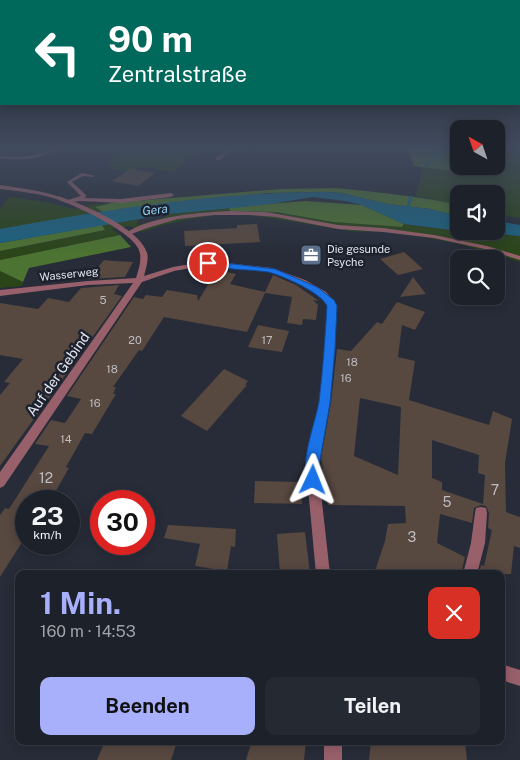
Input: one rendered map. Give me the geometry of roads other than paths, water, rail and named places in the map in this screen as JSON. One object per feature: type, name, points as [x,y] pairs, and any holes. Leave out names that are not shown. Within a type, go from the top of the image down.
[{"type":"street","points":[[0,187],[43,194],[67,202],[129,233],[140,244],[144,253],[144,264],[140,280]]},
{"type":"street","name":"Wasserweg","points":[[0,293],[88,283],[140,280],[190,265],[232,265],[279,273],[314,289],[329,300],[332,306],[330,348],[324,403],[309,456],[312,466],[323,570]]},
{"type":"street","name":"Auf der Gebind","points":[[0,482],[140,280]]},
{"type":"street","points":[[471,570],[478,543],[481,513]]},
{"type":"street","points":[[505,673],[520,678]]},
{"type":"street","points":[[333,745],[333,760]]},
{"type":"lane","points":[[70,182],[84,196],[80,199]]},
{"type":"lane","points":[[67,202],[80,199],[121,201],[171,195]]},
{"type":"lane","points":[[129,233],[149,224],[188,217],[237,213],[267,214],[349,228],[382,230],[437,238],[520,258]]},
{"type":"water","name":"Gera","points":[[285,193],[341,193],[388,204],[430,209],[450,214],[450,230],[404,224],[362,205],[313,197],[264,205],[169,214],[0,243],[0,229],[162,203],[203,198]]},
{"type":"water","points":[[505,222],[520,225],[520,236],[505,235]]},
{"type":"waterway","points":[[406,212],[411,197]]},
{"type":"place","name":"Die gesunde Psyche","points":[[311,255]]}]
